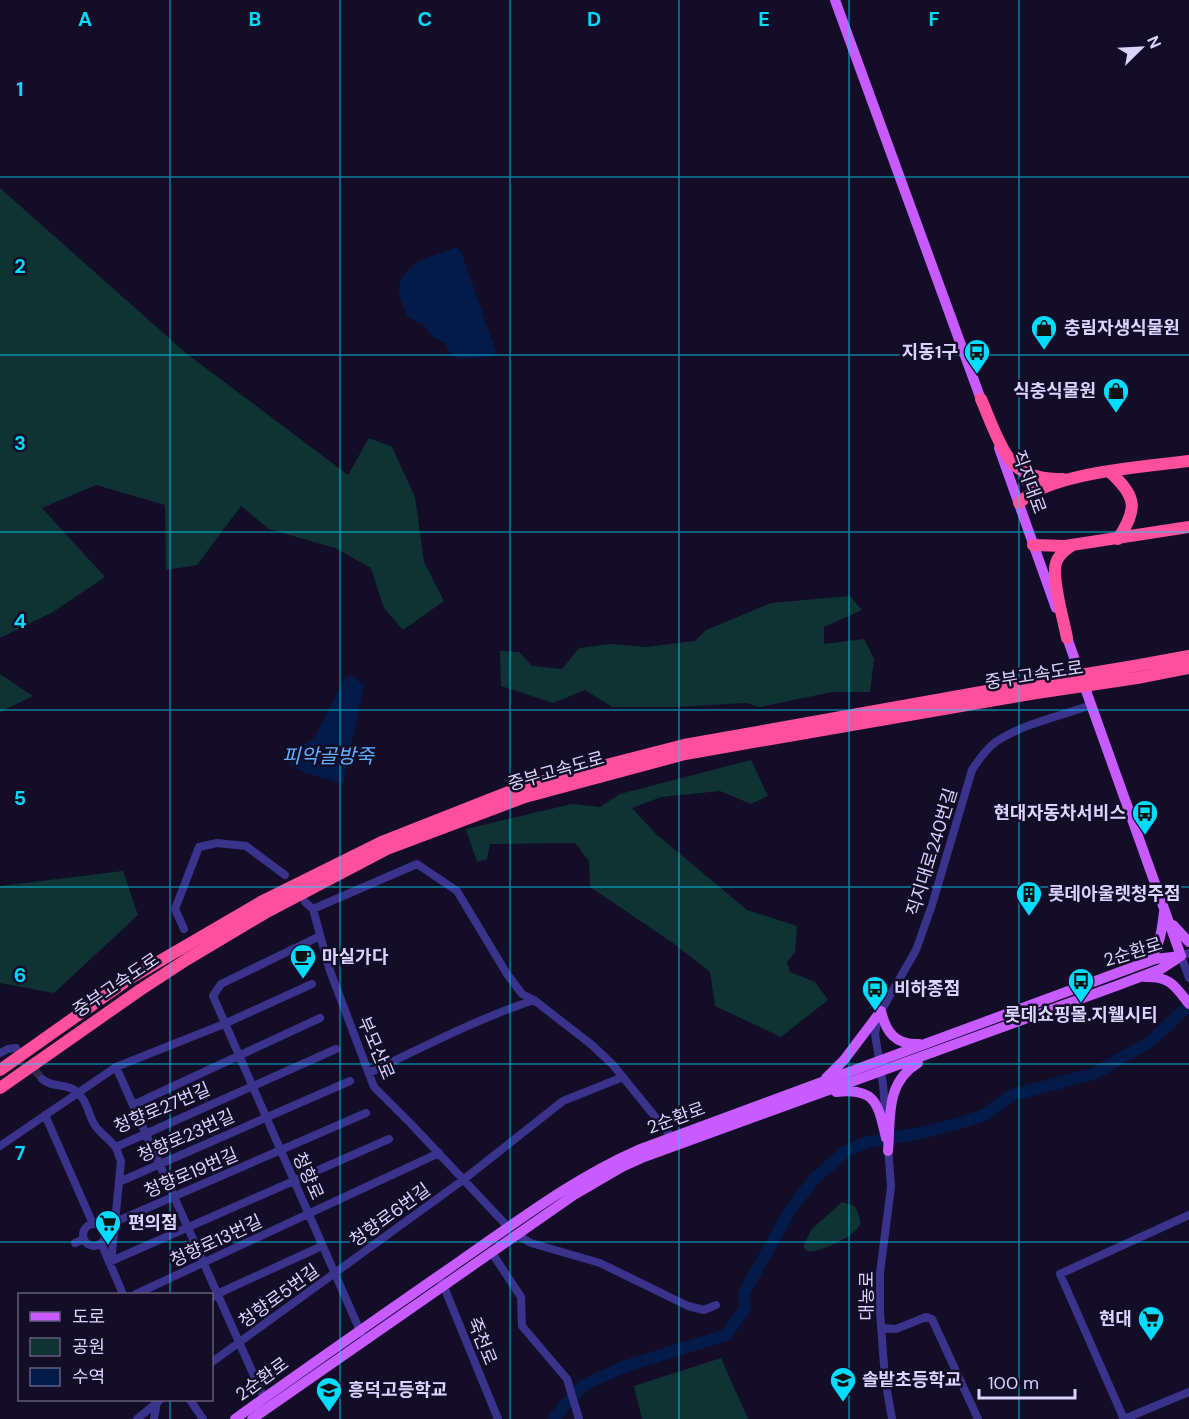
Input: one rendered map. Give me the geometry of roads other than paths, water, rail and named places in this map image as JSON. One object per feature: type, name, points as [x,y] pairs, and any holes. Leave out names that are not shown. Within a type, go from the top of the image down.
[{"type":"highway","points":[[981,399],[1007,456],[1018,468],[1036,475],[1070,479]]},
{"type":"highway","points":[[1019,503],[1033,492],[1070,479],[1189,461]]},
{"type":"highway","points":[[1110,472],[1126,487],[1133,504],[1129,521],[1118,539]]},
{"type":"highway","points":[[1034,545],[1072,545],[1189,527]]},
{"type":"highway","points":[[1067,638],[1054,565],[1058,557],[1072,545]]},
{"type":"highway","name":"중부고속도로","points":[[1136,672],[1189,656]]},
{"type":"highway","name":"중부고속도로","points":[[0,1070],[129,979],[261,902],[384,841],[521,787],[684,745],[1136,672],[1189,668]]},
{"type":"highway","name":"중부고속도로","points":[[0,1088],[186,960],[265,913],[387,849],[525,797],[685,754],[1028,689]]},
{"type":"main road","name":"직지대로","points":[[837,1],[1164,909],[1185,955]]},
{"type":"main road","points":[[1164,909],[1175,928],[1189,942]]},
{"type":"main road","points":[[1145,963],[1154,954],[1164,909]]},
{"type":"main road","name":"2순환로","points":[[236,1419],[441,1280],[508,1227],[594,1171],[639,1149],[674,1141],[815,1095],[927,1044],[1155,959],[1185,955]]},
{"type":"main road","name":"2순환로","points":[[441,1280],[492,1253],[605,1177],[674,1141],[822,1082],[958,1044],[1139,978],[1185,955]]},
{"type":"main road","points":[[1139,978],[1165,979],[1174,985],[1189,1004]]},
{"type":"main road","points":[[822,1082],[873,1029],[881,1011]]},
{"type":"main road","points":[[881,1011],[888,1031],[900,1042],[927,1044]]},
{"type":"main road","points":[[888,1151],[885,1109],[896,1084],[903,1074],[919,1062],[958,1044]]},
{"type":"main road","points":[[815,1095],[859,1091],[871,1097],[885,1109]]},
{"type":"main road","name":"2순환로","points":[[252,1419],[362,1335]]},
{"type":"street","name":"직지대로240번길","points":[[881,1011],[916,950],[935,896],[972,770],[984,753],[996,742],[1035,724],[1091,705]]},
{"type":"street","points":[[184,928],[175,909],[199,847],[217,843],[246,846],[285,875]]},
{"type":"street","points":[[305,902],[313,909],[417,864],[457,891],[507,974],[522,994],[534,1000],[592,1045],[623,1077],[674,1141]]},
{"type":"street","name":"부모산로","points":[[313,909],[329,968],[374,1088],[508,1227]]},
{"type":"street","name":"청향로","points":[[320,936],[221,984],[213,996],[362,1335]]},
{"type":"street","name":"직지대로","points":[[1185,955],[1189,977]]},
{"type":"street","points":[[0,1146],[116,1067],[224,1024],[312,984]]},
{"type":"street","points":[[369,1073],[437,1040],[534,1000]]},
{"type":"street","points":[[133,1105],[320,1018]]},
{"type":"street","points":[[873,1029],[885,1109]]},
{"type":"street","points":[[0,1053],[16,1048]]},
{"type":"street","name":"청향로27번길","points":[[78,1093],[88,1107],[93,1123],[104,1138],[116,1147],[336,1049]]},
{"type":"street","points":[[116,1067],[204,1263],[214,1296],[240,1343],[264,1398]]},
{"type":"street","points":[[463,1180],[563,1101],[623,1077]]},
{"type":"street","points":[[42,1079],[47,1083],[63,1086],[78,1093]]},
{"type":"street","name":"청향로23번길","points":[[119,1182],[350,1081]]},
{"type":"street","name":"청향로19번길","points":[[104,1230],[115,1222],[366,1113]]},
{"type":"street","points":[[45,1115],[93,1224]]},
{"type":"street","points":[[109,1262],[389,1139]]},
{"type":"street","points":[[109,1262],[112,1253],[121,1161],[116,1147]]},
{"type":"street","name":"대농로","points":[[888,1151],[891,1172],[880,1273],[885,1379],[892,1419]]},
{"type":"street","name":"청향로13번길","points":[[138,1293],[439,1153]]},
{"type":"street","name":"청향로6번길","points":[[335,1274],[463,1180]]},
{"type":"street","points":[[1189,1215],[1060,1274],[1124,1419],[1189,1392]]},
{"type":"street","points":[[93,1224],[101,1226],[104,1230],[105,1236],[101,1243],[92,1246],[84,1239],[85,1228],[93,1224]]},
{"type":"street","points":[[517,1235],[531,1243],[600,1263],[688,1305],[704,1310],[716,1305]]},
{"type":"street","points":[[75,1243],[84,1239]]},
{"type":"street","points":[[101,1243],[123,1293]]},
{"type":"street","points":[[214,1296],[322,1246]]},
{"type":"street","points":[[492,1253],[521,1297],[522,1326],[567,1378],[578,1415]]},
{"type":"street","name":"청향로5번길","points":[[213,1361],[335,1274]]},
{"type":"street","name":"죽천로","points":[[441,1280],[498,1419]]},
{"type":"street","points":[[882,1328],[896,1329],[926,1317],[932,1319],[978,1419]]},
{"type":"street","points":[[156,1417],[159,1401]]},
{"type":"street","points":[[137,1419],[159,1401]]},
{"type":"street","points":[[191,1401],[203,1419]]},
{"type":"water","points":[[454,248],[459,249],[463,257],[496,352],[493,356],[462,359],[450,355],[446,344],[433,337],[424,325],[408,317],[401,299],[399,289],[405,272],[419,261]]},
{"type":"water","name":"피악골방죽","points":[[351,676],[364,685],[343,784],[303,772],[283,760],[284,756],[314,738],[346,677]]},
{"type":"waterway","points":[[554,1419],[584,1385],[623,1367],[726,1335],[745,1308],[744,1293],[789,1212],[813,1180],[846,1151],[868,1142],[957,1124],[984,1115],[1012,1095],[1093,1074],[1150,1042],[1189,1005]]},
{"type":"tunnel","points":[[20,1052],[42,1079]]},
{"type":"place","name":"충림자생식물원","points":[[1044,351]]},
{"type":"place","name":"지동1구","points":[[977,375]]},
{"type":"place","name":"식충식물원","points":[[1116,414]]},
{"type":"place","name":"현대자동차서비스","points":[[1145,836]]},
{"type":"place","name":"롯데아울렛청주점","points":[[1029,917]]},
{"type":"place","name":"마실가다","points":[[303,980]]},
{"type":"place","name":"롯데쇼핑몰.지웰시티","points":[[1081,1004]]},
{"type":"place","name":"비하종점","points":[[875,1012]]},
{"type":"place","name":"편의점","points":[[108,1246]]},
{"type":"place","name":"현대","points":[[1151,1342]]},
{"type":"place","name":"솔밭초등학교","points":[[843,1403]]},
{"type":"place","name":"흥덕고등학교","points":[[329,1413]]}]
